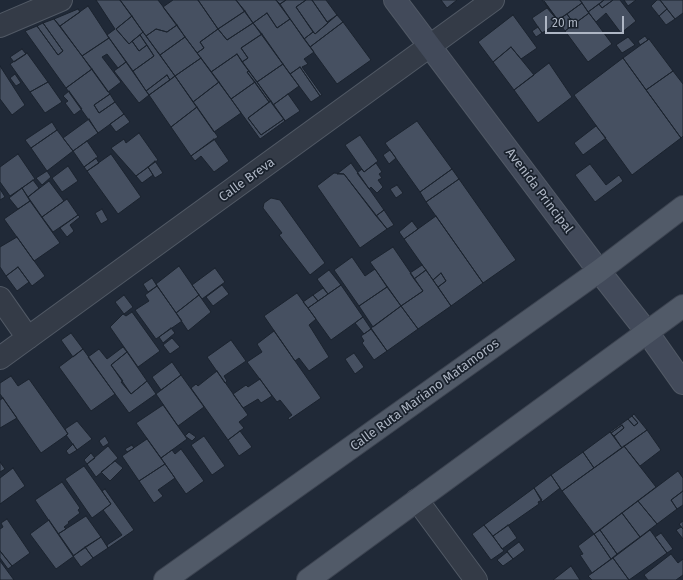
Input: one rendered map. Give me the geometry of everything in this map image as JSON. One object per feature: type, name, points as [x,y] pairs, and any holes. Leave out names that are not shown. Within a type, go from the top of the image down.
[{"type":"main road","name":"Calle Ruta Mariano Matamoros","points":[[165,580],[599,271],[683,207]]},
{"type":"main road","points":[[308,580],[683,306]]},
{"type":"street","points":[[0,26],[61,0]]},
{"type":"street","name":"Avenida Principal","points":[[395,0],[599,271],[647,332],[683,383]]},
{"type":"street","name":"Calle Breva","points":[[0,358],[493,0]]},
{"type":"street","points":[[0,298],[28,338]]},
{"type":"street","points":[[417,500],[476,580]]},
{"type":"building","points":[[96,0],[120,0],[132,16],[116,29],[129,44],[132,41],[139,51],[147,45],[154,56],[133,71],[107,35],[115,29]]},
{"type":"building","points":[[120,0],[158,0],[177,25],[167,32],[156,29],[146,36]]},
{"type":"building","points":[[173,0],[198,0],[218,29],[200,42],[204,48],[197,53],[163,7]]},
{"type":"building","points":[[198,0],[236,0],[245,11],[218,29]]},
{"type":"building","points":[[236,0],[276,0],[290,19],[277,28],[267,13],[253,23]]},
{"type":"building","points":[[276,0],[286,0],[280,4]]},
{"type":"building","points":[[286,0],[306,0],[296,7],[313,32],[304,39],[280,4]]},
{"type":"building","points":[[306,0],[312,0],[328,23],[315,34],[296,7]]},
{"type":"building","points":[[312,0],[326,0],[337,15],[327,22]]},
{"type":"building","points":[[441,0],[457,0],[447,8]]},
{"type":"building","points":[[542,0],[580,0],[582,3],[558,20]]},
{"type":"building","points":[[580,0],[604,0],[588,12]]},
{"type":"building","points":[[604,0],[613,0],[602,8],[599,4]]},
{"type":"building","points":[[613,0],[620,0],[636,21],[621,33],[606,13],[596,22],[588,12],[599,4],[602,8]]},
{"type":"building","points":[[624,0],[636,0],[628,6]]},
{"type":"building","points":[[657,0],[660,0],[667,9],[659,16],[651,6]]},
{"type":"building","points":[[660,0],[683,0],[683,13],[675,19]]},
{"type":"building","points":[[544,1],[558,20],[567,14],[574,24],[565,31]]},
{"type":"building","points":[[582,3],[589,13],[574,24],[567,14]]},
{"type":"building","points":[[88,6],[109,38],[82,56],[60,26]]},
{"type":"building","points":[[547,8],[559,22],[542,33],[532,18]]},
{"type":"building","points":[[78,9],[80,12],[60,26],[54,19]]},
{"type":"building","points":[[667,9],[675,19],[666,25],[659,16]]},
{"type":"building","points":[[245,11],[253,23],[227,40],[218,29]]},
{"type":"building","points":[[267,13],[277,28],[290,19],[314,52],[304,59],[308,64],[302,67],[322,95],[320,96],[300,67],[290,74],[253,23]]},
{"type":"building","points":[[589,13],[612,44],[588,62],[565,31]]},
{"type":"building","points":[[337,15],[343,22],[310,47],[304,39],[313,32],[315,34]]},
{"type":"building","points":[[513,15],[537,48],[521,59],[511,47],[493,62],[478,42]]},
{"type":"building","points":[[132,16],[143,32],[129,44],[116,29]]},
{"type":"building","points":[[54,19],[92,69],[66,88],[25,31],[37,26],[58,55],[63,51],[43,23]]},
{"type":"building","points":[[343,22],[371,60],[337,84],[310,47]]},
{"type":"building","points":[[43,23],[63,51],[58,55],[37,26]]},
{"type":"building","points":[[253,23],[262,34],[241,48],[248,58],[242,62],[237,54],[211,72],[197,53],[204,48],[200,42],[218,29],[227,40]]},
{"type":"building","points":[[177,25],[185,37],[160,55],[146,36],[156,29],[167,32]]},
{"type":"building","points":[[538,27],[542,33],[536,37],[532,31]]},
{"type":"building","points":[[143,32],[175,76],[170,80],[167,75],[146,91],[133,71],[154,56],[140,35]]},
{"type":"building","points":[[262,34],[283,64],[257,82],[242,62],[248,58],[241,48]]},
{"type":"building","points":[[140,35],[147,45],[139,51],[132,41]]},
{"type":"building","points":[[645,36],[648,40],[640,45],[638,41]]},
{"type":"building","points":[[185,37],[201,58],[175,76],[160,55]]},
{"type":"building","points":[[628,37],[635,45],[622,53],[616,45]]},
{"type":"building","points":[[109,38],[126,62],[118,68],[107,54],[102,57],[121,82],[108,92],[82,56]]},
{"type":"building","points":[[649,39],[673,71],[646,90],[623,58]]},
{"type":"building","points":[[511,47],[534,75],[514,90],[493,62]]},
{"type":"building","points":[[22,49],[26,54],[14,62],[10,57]]},
{"type":"building","points":[[27,53],[48,82],[30,92],[10,64]]},
{"type":"building","points":[[237,54],[249,71],[247,72],[255,82],[231,99],[211,72]]},
{"type":"building","points":[[201,58],[219,82],[193,102],[175,76]]},
{"type":"building","points":[[623,58],[681,138],[632,175],[574,95]]},
{"type":"building","points":[[126,62],[149,95],[139,103],[114,71]]},
{"type":"building","points":[[549,63],[572,97],[538,123],[514,90]]},
{"type":"building","points":[[283,64],[299,86],[273,105],[257,82]]},
{"type":"building","points":[[0,66],[25,105],[12,115],[0,99]]},
{"type":"building","points":[[300,67],[320,96],[311,102],[290,74]]},
{"type":"building","points":[[92,69],[110,94],[94,105],[99,113],[115,102],[124,114],[98,133],[66,88]]},
{"type":"building","points":[[249,71],[271,101],[269,102],[247,72]]},
{"type":"building","points":[[673,71],[683,84],[683,136],[681,138],[646,90]]},
{"type":"building","points":[[15,74],[21,83],[16,86],[10,78]]},
{"type":"building","points":[[167,75],[170,80],[149,95],[146,91]]},
{"type":"building","points":[[175,76],[197,107],[171,127],[149,95]]},
{"type":"building","points":[[48,82],[62,102],[45,113],[30,92]]},
{"type":"building","points":[[219,82],[241,113],[214,132],[193,102]]},
{"type":"building","points":[[255,82],[269,102],[248,118],[261,135],[284,119],[285,121],[260,139],[231,99]]},
{"type":"building","points":[[69,91],[82,109],[74,115],[65,103],[68,101],[63,96]]},
{"type":"building","points":[[110,94],[115,102],[99,113],[94,105]]},
{"type":"building","points":[[288,94],[300,111],[285,121],[273,105]]},
{"type":"building","points":[[271,101],[284,119],[261,135],[248,118]]},
{"type":"building","points":[[197,107],[218,137],[191,156],[171,127]]},
{"type":"building","points":[[124,114],[130,122],[116,132],[110,124]]},
{"type":"building","points":[[89,119],[98,133],[73,151],[63,138]]},
{"type":"building","points":[[417,121],[452,169],[420,192],[385,143]]},
{"type":"building","points":[[52,122],[57,130],[31,148],[25,140]]},
{"type":"building","points":[[596,126],[606,138],[583,155],[574,143]]},
{"type":"building","points":[[57,130],[73,151],[47,171],[31,148]]},
{"type":"building","points":[[139,133],[158,160],[136,176],[111,148],[124,139],[126,143]]},
{"type":"building","points":[[360,135],[378,161],[364,172],[345,145]]},
{"type":"building","points":[[214,139],[229,161],[214,172],[201,156],[195,161],[191,156]]},
{"type":"building","points":[[87,141],[98,157],[84,167],[73,151]]},
{"type":"building","points":[[390,150],[396,158],[389,164],[383,155]]},
{"type":"building","points":[[18,154],[35,179],[10,196],[0,182],[0,167]]},
{"type":"building","points":[[111,154],[141,197],[118,214],[87,171]]},
{"type":"building","points":[[96,158],[99,163],[87,171],[84,167]]},
{"type":"building","points":[[155,161],[163,173],[155,178],[148,167]]},
{"type":"building","points":[[351,163],[384,210],[376,216],[344,174],[337,174]]},
{"type":"building","points":[[376,163],[382,172],[379,174],[382,178],[378,180],[383,187],[377,193],[371,187],[369,189],[357,173],[362,169],[364,172]]},
{"type":"building","points":[[590,164],[606,185],[619,175],[623,181],[595,202],[575,175]]},
{"type":"building","points":[[68,166],[78,181],[62,192],[52,178]]},
{"type":"building","points":[[148,167],[153,175],[142,183],[136,176]]},
{"type":"building","points":[[452,169],[459,179],[426,202],[420,192]]},
{"type":"building","points":[[47,171],[51,177],[42,185],[36,178]]},
{"type":"building","points":[[334,173],[344,174],[387,229],[360,248],[317,186]]},
{"type":"building","points":[[459,179],[516,260],[483,283],[426,202]]},
{"type":"building","points":[[33,180],[39,188],[28,197],[22,188]]},
{"type":"building","points":[[49,181],[64,201],[42,217],[28,197]]},
{"type":"building","points":[[397,185],[403,193],[396,198],[390,189]]},
{"type":"building","points":[[22,188],[30,201],[18,209],[9,198]]},
{"type":"building","points":[[0,189],[5,197],[0,200]]},
{"type":"building","points":[[271,198],[280,200],[325,263],[310,275],[279,235],[282,233],[263,208],[264,203]]},
{"type":"building","points":[[67,199],[78,215],[53,232],[42,217]]},
{"type":"building","points":[[30,201],[60,243],[34,261],[4,219]]},
{"type":"building","points":[[102,209],[108,220],[101,224],[95,213]]},
{"type":"building","points":[[384,210],[394,225],[387,229],[376,216]]},
{"type":"building","points":[[78,215],[80,217],[70,225],[74,231],[67,237],[60,228]]},
{"type":"building","points":[[436,216],[483,283],[451,306],[438,287],[446,281],[441,273],[433,280],[404,239]]},
{"type":"building","points":[[412,221],[418,229],[404,239],[399,232]]},
{"type":"building","points":[[17,237],[45,276],[32,286],[18,267],[6,276],[0,267],[0,247]]},
{"type":"building","points":[[393,247],[423,291],[401,306],[370,262]]},
{"type":"building","points":[[352,257],[365,276],[375,269],[387,287],[359,306],[334,270]]},
{"type":"building","points":[[422,265],[426,270],[414,279],[410,273]]},
{"type":"building","points":[[179,266],[199,295],[176,313],[156,284]]},
{"type":"building","points":[[18,267],[29,282],[17,291],[6,276]]},
{"type":"building","points":[[215,268],[225,282],[202,299],[192,285]]},
{"type":"building","points":[[329,270],[341,285],[328,294],[317,279]]},
{"type":"building","points":[[426,270],[451,306],[418,329],[401,306],[423,291],[414,279]]},
{"type":"building","points":[[441,273],[446,281],[438,287],[433,280]]},
{"type":"building","points":[[152,278],[157,286],[148,292],[143,284]]},
{"type":"building","points":[[222,285],[229,294],[213,306],[206,297]]},
{"type":"building","points":[[341,285],[363,317],[331,340],[308,308]]},
{"type":"building","points":[[157,286],[182,321],[156,339],[135,310],[149,301],[145,295]]},
{"type":"building","points":[[387,287],[401,306],[373,327],[359,306]]},
{"type":"building","points":[[323,288],[328,294],[318,301],[313,295]]},
{"type":"building","points":[[297,293],[316,319],[309,325],[329,357],[309,371],[299,358],[295,361],[264,316]]},
{"type":"building","points":[[124,295],[133,307],[124,314],[115,302]]},
{"type":"building","points":[[199,295],[211,312],[188,331],[176,313]]},
{"type":"building","points":[[313,295],[318,301],[308,308],[303,302]]},
{"type":"building","points":[[401,306],[418,329],[387,351],[371,328]]},
{"type":"building","points":[[132,312],[160,351],[138,367],[110,327],[123,314],[126,316]]},
{"type":"building","points":[[363,317],[371,329],[364,334],[355,323]]},
{"type":"building","points":[[171,328],[175,333],[163,343],[159,337]]},
{"type":"building","points":[[371,329],[387,351],[374,360],[362,343],[364,341],[361,336]]},
{"type":"building","points":[[274,331],[321,398],[289,420],[288,418],[292,415],[280,400],[277,402],[247,362],[262,352],[257,344]]},
{"type":"building","points":[[71,333],[83,349],[73,357],[61,340]]},
{"type":"building","points":[[172,338],[180,347],[170,354],[163,345]]},
{"type":"building","points":[[231,340],[246,361],[224,376],[227,381],[225,383],[207,357]]},
{"type":"building","points":[[123,347],[127,352],[111,365],[123,381],[121,382],[131,394],[147,381],[156,394],[129,413],[88,357],[99,349],[107,359]]},
{"type":"building","points":[[83,349],[115,394],[91,411],[59,367]]},
{"type":"building","points":[[127,352],[147,381],[131,394],[111,365]]},
{"type":"building","points":[[354,353],[364,367],[355,374],[345,359]]},
{"type":"building","points":[[172,362],[181,375],[161,390],[152,377]]},
{"type":"building","points":[[217,371],[248,415],[239,422],[244,428],[228,440],[191,388],[196,384],[198,386]]},
{"type":"building","points":[[181,375],[204,407],[178,426],[156,394]]},
{"type":"building","points":[[11,376],[18,386],[29,379],[68,434],[41,453],[0,394],[0,383]]},
{"type":"building","points":[[260,379],[272,396],[261,403],[258,399],[243,408],[233,394],[246,385],[248,387]]},
{"type":"building","points":[[3,398],[17,418],[0,428],[0,400]]},
{"type":"building","points":[[163,405],[187,439],[161,458],[136,423]]},
{"type":"building","points":[[634,414],[647,430],[622,448],[614,436],[624,428],[622,425],[611,433],[610,432],[628,419],[634,426],[638,423],[632,416]]},
{"type":"building","points":[[632,416],[638,423],[634,426],[628,419]]},
{"type":"building","points":[[77,421],[92,439],[77,450],[66,435],[68,434],[65,429]]},
{"type":"building","points":[[622,425],[624,428],[614,436],[611,433]]},
{"type":"building","points":[[647,430],[661,450],[640,466],[624,446]]},
{"type":"building","points":[[240,431],[252,447],[239,456],[228,440]]},
{"type":"building","points":[[189,432],[196,437],[192,441],[185,436]]},
{"type":"building","points":[[610,432],[622,448],[594,468],[583,452]]},
{"type":"building","points":[[105,436],[109,443],[103,447],[99,441]]},
{"type":"building","points":[[204,436],[225,466],[212,475],[191,445]]},
{"type":"building","points":[[147,439],[165,464],[139,481],[122,456]]},
{"type":"building","points":[[73,444],[77,450],[69,455],[66,451]]},
{"type":"building","points":[[132,445],[134,448],[127,452],[125,449]]},
{"type":"building","points":[[108,446],[118,458],[96,477],[87,464]]},
{"type":"building","points":[[624,446],[656,487],[594,534],[562,491]]},
{"type":"building","points":[[181,449],[204,481],[186,494],[161,458],[172,450],[175,454]]},
{"type":"building","points":[[583,452],[594,468],[562,491],[551,475]]},
{"type":"building","points":[[91,453],[95,458],[87,464],[84,460]]},
{"type":"building","points":[[115,461],[123,468],[110,481],[101,472]]},
{"type":"building","points":[[0,462],[5,469],[0,472]]},
{"type":"building","points":[[165,464],[175,478],[158,490],[163,496],[154,503],[139,481]]},
{"type":"building","points":[[84,466],[111,504],[92,518],[65,479]]},
{"type":"building","points":[[13,468],[25,486],[0,504],[0,478]]},
{"type":"building","points":[[678,471],[683,478],[683,491],[671,500],[677,509],[657,524],[638,501]]},
{"type":"building","points":[[551,475],[560,488],[542,502],[534,488]]},
{"type":"building","points":[[62,482],[80,508],[78,510],[80,513],[68,522],[69,523],[64,527],[66,529],[58,534],[35,500]]},
{"type":"building","points":[[534,488],[542,500],[538,502],[539,504],[493,536],[484,525]]},
{"type":"building","points":[[105,489],[134,530],[108,548],[107,545],[122,535],[103,510],[111,504],[102,491]]},
{"type":"building","points":[[683,491],[683,505],[677,509],[671,500]]},
{"type":"building","points":[[638,501],[657,524],[640,537],[622,513]]},
{"type":"building","points":[[622,513],[640,537],[617,554],[600,530]]},
{"type":"building","points":[[86,516],[101,537],[73,556],[58,534]]},
{"type":"building","points":[[7,519],[30,553],[12,566],[0,551],[0,529],[3,527],[1,523]]},
{"type":"building","points":[[49,520],[74,556],[56,569],[30,534]]},
{"type":"building","points":[[683,521],[683,529],[679,524]]},
{"type":"building","points":[[484,525],[504,551],[491,560],[472,534]]},
{"type":"building","points":[[508,525],[517,538],[502,549],[493,536]]},
{"type":"building","points":[[681,527],[683,529],[683,539],[676,530]]},
{"type":"building","points":[[600,530],[617,554],[611,559],[594,534]]},
{"type":"building","points":[[650,530],[667,553],[629,580],[613,558]]},
{"type":"building","points":[[661,533],[673,549],[667,553],[655,537]]},
{"type":"building","points":[[594,534],[611,559],[592,573],[580,555],[583,554],[578,546]]},
{"type":"building","points":[[101,537],[108,548],[93,558],[85,547]]},
{"type":"building","points":[[519,542],[525,550],[513,559],[507,551]]},
{"type":"building","points":[[85,547],[93,558],[81,567],[73,556]]},
{"type":"building","points":[[0,551],[12,566],[8,569],[0,558]]},
{"type":"building","points":[[507,552],[513,559],[503,566],[497,560]]},
{"type":"building","points":[[671,554],[678,563],[683,559],[683,575],[676,580],[648,580],[644,575]]},
{"type":"building","points":[[613,558],[629,580],[592,580],[588,576]]},
{"type":"building","points":[[0,561],[14,580],[0,580]]},
{"type":"building","points":[[571,566],[580,580],[553,580]]}]
